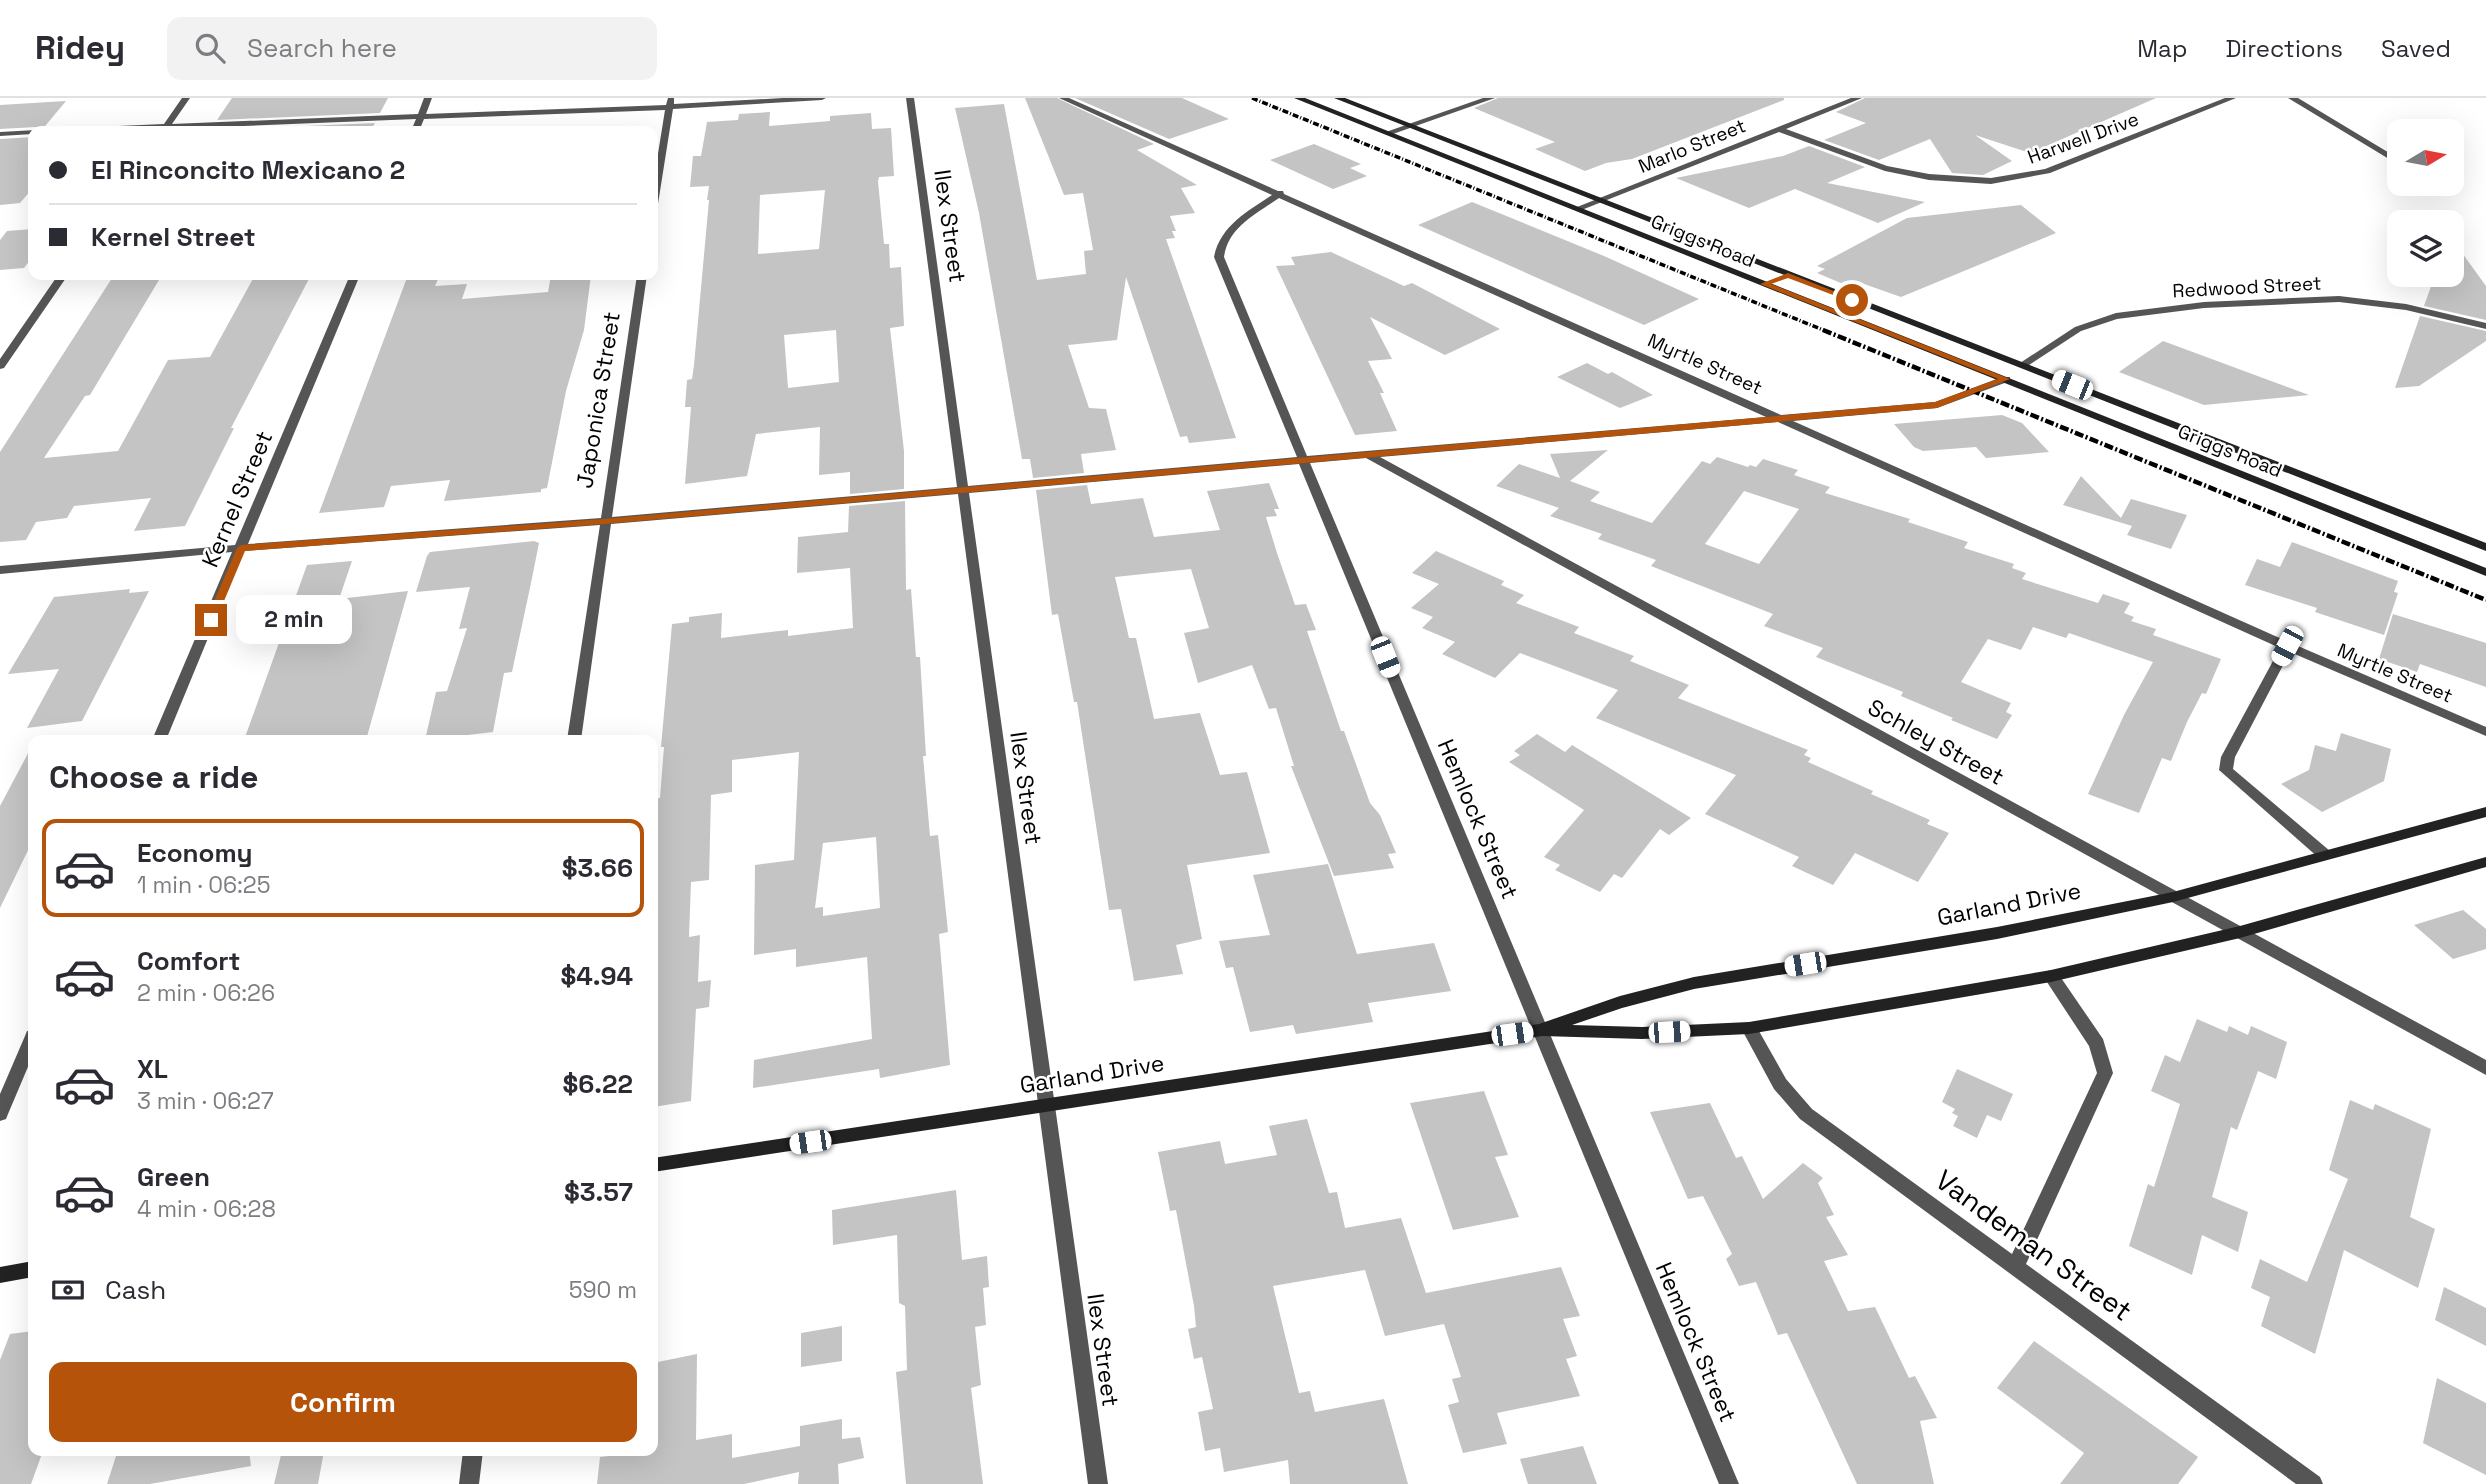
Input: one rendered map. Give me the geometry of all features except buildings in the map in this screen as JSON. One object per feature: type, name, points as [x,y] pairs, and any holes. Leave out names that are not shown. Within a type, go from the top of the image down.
[{"type":"main road","name":"Griggs Road","points":[[1298,98],[2486,572]]},
{"type":"main road","name":"Griggs Road","points":[[1338,98],[2486,547]]},
{"type":"main road","points":[[1764,284],[1788,275]]},
{"type":"main road","points":[[1871,327],[1893,327],[1986,363],[2003,367],[2022,365]]},
{"type":"main road","points":[[2006,379],[2020,378],[2034,382],[2161,431],[2196,435]]},
{"type":"main road","name":"Garland Drive","points":[[1540,1030],[1620,1002],[1694,983],[1997,933],[2173,897],[2486,812]]},
{"type":"main road","name":"Garland Drive","points":[[658,1164],[1540,1030],[1642,1033],[1749,1028],[2051,976],[2239,932],[2486,862]]},
{"type":"main road","points":[[0,1275],[28,1270]]},
{"type":"street","points":[[166,126],[186,98]]},
{"type":"street","points":[[417,126],[428,98]]},
{"type":"street","points":[[234,126],[671,103],[822,98]]},
{"type":"street","name":"Ilex Street","points":[[910,98],[1098,1484]]},
{"type":"street","name":"Myrtle Street","points":[[1063,98],[1783,418],[2287,646],[2486,732]]},
{"type":"street","points":[[1387,133],[1491,98]]},
{"type":"street","name":"Marlo Street","points":[[1576,209],[1858,98]]},
{"type":"street","name":"Harwell Drive","points":[[1779,129],[1885,168],[1929,177],[1991,181],[2047,171],[2232,98]]},
{"type":"street","points":[[2292,98],[2387,154]]},
{"type":"street","points":[[658,180],[671,103]]},
{"type":"street","points":[[0,134],[28,132]]},
{"type":"street","name":"Hemlock Street","points":[[1280,193],[1227,233],[1219,245],[1219,257],[1729,1484]]},
{"type":"street","points":[[0,366],[60,280]]},
{"type":"street","name":"Kernel Street","points":[[161,735],[353,280]]},
{"type":"street","name":"Japonica Street","points":[[575,735],[641,280]]},
{"type":"street","name":"Redwood Street","points":[[2022,365],[2078,329],[2104,320],[2204,305],[2339,299],[2406,307],[2486,326]]},
{"type":"street","points":[[0,570],[241,548],[604,521],[1302,458],[1937,405],[2006,379]]},
{"type":"street","name":"Schley Street","points":[[1366,453],[2486,1068]]},
{"type":"street","points":[[2287,646],[2228,757],[2226,771],[2325,855]]},
{"type":"street","points":[[2016,1266],[2105,1073],[2097,1044],[2051,976]]},
{"type":"street","name":"Vandeman Street","points":[[1749,1028],[1780,1084],[1805,1114],[2313,1484]]},
{"type":"street","points":[[0,1114],[28,1048]]},
{"type":"street","points":[[469,1484],[472,1456]]},
{"type":"railway","points":[[1252,98],[1828,332]]},
{"type":"railway","points":[[1823,330],[2486,600]]},
{"type":"route","points":[[211,620],[241,548],[604,521],[1302,458],[1937,405],[2006,379],[1764,284],[1788,275],[1852,300]]}]
